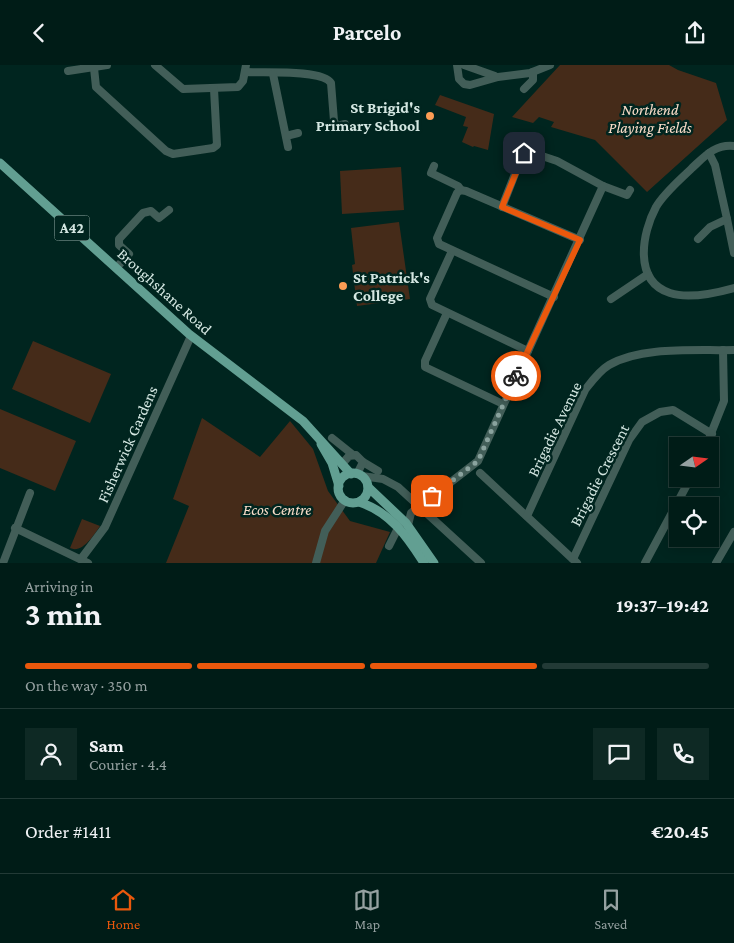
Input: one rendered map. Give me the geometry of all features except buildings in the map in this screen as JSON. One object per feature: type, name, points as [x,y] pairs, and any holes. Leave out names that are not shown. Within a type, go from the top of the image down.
[{"type":"main road","name":"Broughshane Road","points":[[0,163],[191,336],[293,413],[316,435]]},
{"type":"main road","name":"A42","points":[[316,435],[342,464],[361,479],[403,524],[434,563]]},
{"type":"main road","name":"A42","points":[[316,435],[332,463],[340,494],[345,500],[352,503],[359,501],[403,524],[424,563]]},
{"type":"main road","points":[[339,486],[343,478],[361,479],[366,495],[359,501]]},
{"type":"street","points":[[68,71],[107,65]]},
{"type":"street","points":[[155,65],[179,88],[214,89],[238,87],[244,81],[246,69],[273,74],[295,73],[328,79],[331,83],[333,120],[337,126],[345,124]]},
{"type":"street","points":[[457,65],[458,77],[465,84],[472,85],[498,77],[533,72],[550,65]]},
{"type":"street","points":[[464,65],[498,77]]},
{"type":"street","points":[[94,68],[96,87],[158,147],[173,154],[213,148],[217,145],[214,89]]},
{"type":"street","points":[[524,89],[533,80],[533,72]]},
{"type":"street","points":[[273,74],[288,147]]},
{"type":"street","points":[[286,136],[298,133]]},
{"type":"street","points":[[734,146],[721,146],[709,153],[657,206],[644,241],[644,261],[648,274],[662,288],[676,295],[690,295],[734,288]]},
{"type":"street","points":[[502,207],[522,155],[526,151],[557,161],[603,186],[626,195],[630,190]]},
{"type":"street","points":[[709,153],[715,165],[734,253]]},
{"type":"street","points":[[434,166],[431,173],[458,186],[461,190],[580,240]]},
{"type":"street","points":[[388,546],[411,513],[477,463],[603,186]]},
{"type":"street","points":[[461,190],[456,193],[436,238],[438,244],[554,297]]},
{"type":"street","points":[[116,268],[129,254],[119,245],[119,239],[143,213],[152,211],[159,218],[169,210]]},
{"type":"street","points":[[698,239],[710,227],[727,219]]},
{"type":"street","points":[[452,251],[430,299],[434,307],[528,351]]},
{"type":"street","points":[[611,299],[648,274]]},
{"type":"street","points":[[447,313],[425,361],[425,366],[503,404]]},
{"type":"street","name":"Fisherwick Gardens","points":[[85,561],[105,527],[191,336]]},
{"type":"street","points":[[710,437],[724,401],[723,350]]},
{"type":"street","name":"Brigadie Avenue","points":[[527,516],[585,390],[595,377],[608,366],[628,357],[646,353],[734,350]]},
{"type":"street","name":"Brigadie Crescent","points":[[575,561],[628,440],[642,421],[657,413],[672,410],[683,414],[712,434]]},
{"type":"street","points":[[332,438],[356,455],[378,475],[394,484],[422,506],[481,563]]},
{"type":"street","points":[[342,464],[352,454]]},
{"type":"street","points":[[363,462],[361,479],[378,475]]},
{"type":"street","points":[[480,473],[575,561]]},
{"type":"street","points":[[645,563],[686,487]]},
{"type":"street","points":[[3,563],[30,493]]},
{"type":"street","points":[[316,563],[324,531],[345,500]]},
{"type":"street","points":[[15,528],[85,561]]},
{"type":"street","points":[[716,563],[734,532]]},
{"type":"green space","name":"Northend Playing Fields","points":[[560,65],[669,65],[716,83],[727,120],[647,192],[595,140],[551,127],[554,122],[539,117],[533,123],[512,117]]},
{"type":"green space","points":[[440,95],[494,114],[488,150],[473,147],[462,142],[468,127],[463,126],[466,117],[435,105]]},
{"type":"green space","points":[[401,167],[404,210],[342,214],[340,171]]},
{"type":"green space","points":[[399,222],[410,299],[357,306],[352,265],[355,264],[351,228]]},
{"type":"green space","points":[[33,341],[111,374],[90,423],[12,389]]},
{"type":"green space","points":[[0,409],[76,441],[55,491],[0,468]]},
{"type":"green space","name":"Ecos Centre","points":[[202,418],[260,457],[290,421],[313,449],[328,491],[350,521],[390,532],[376,563],[166,563],[189,506],[173,499]]},
{"type":"green space","points":[[82,519],[100,526],[83,546],[74,549],[70,548]]},
{"type":"way so far","points":[[432,496],[478,461],[516,376]]},
{"type":"place","name":"St Brigid's Primary School","points":[[430,116]]},
{"type":"place","name":"St Patrick's College","points":[[343,286]]},
{"type":"route","points":[[516,376],[580,240],[502,207],[524,153]]}]
